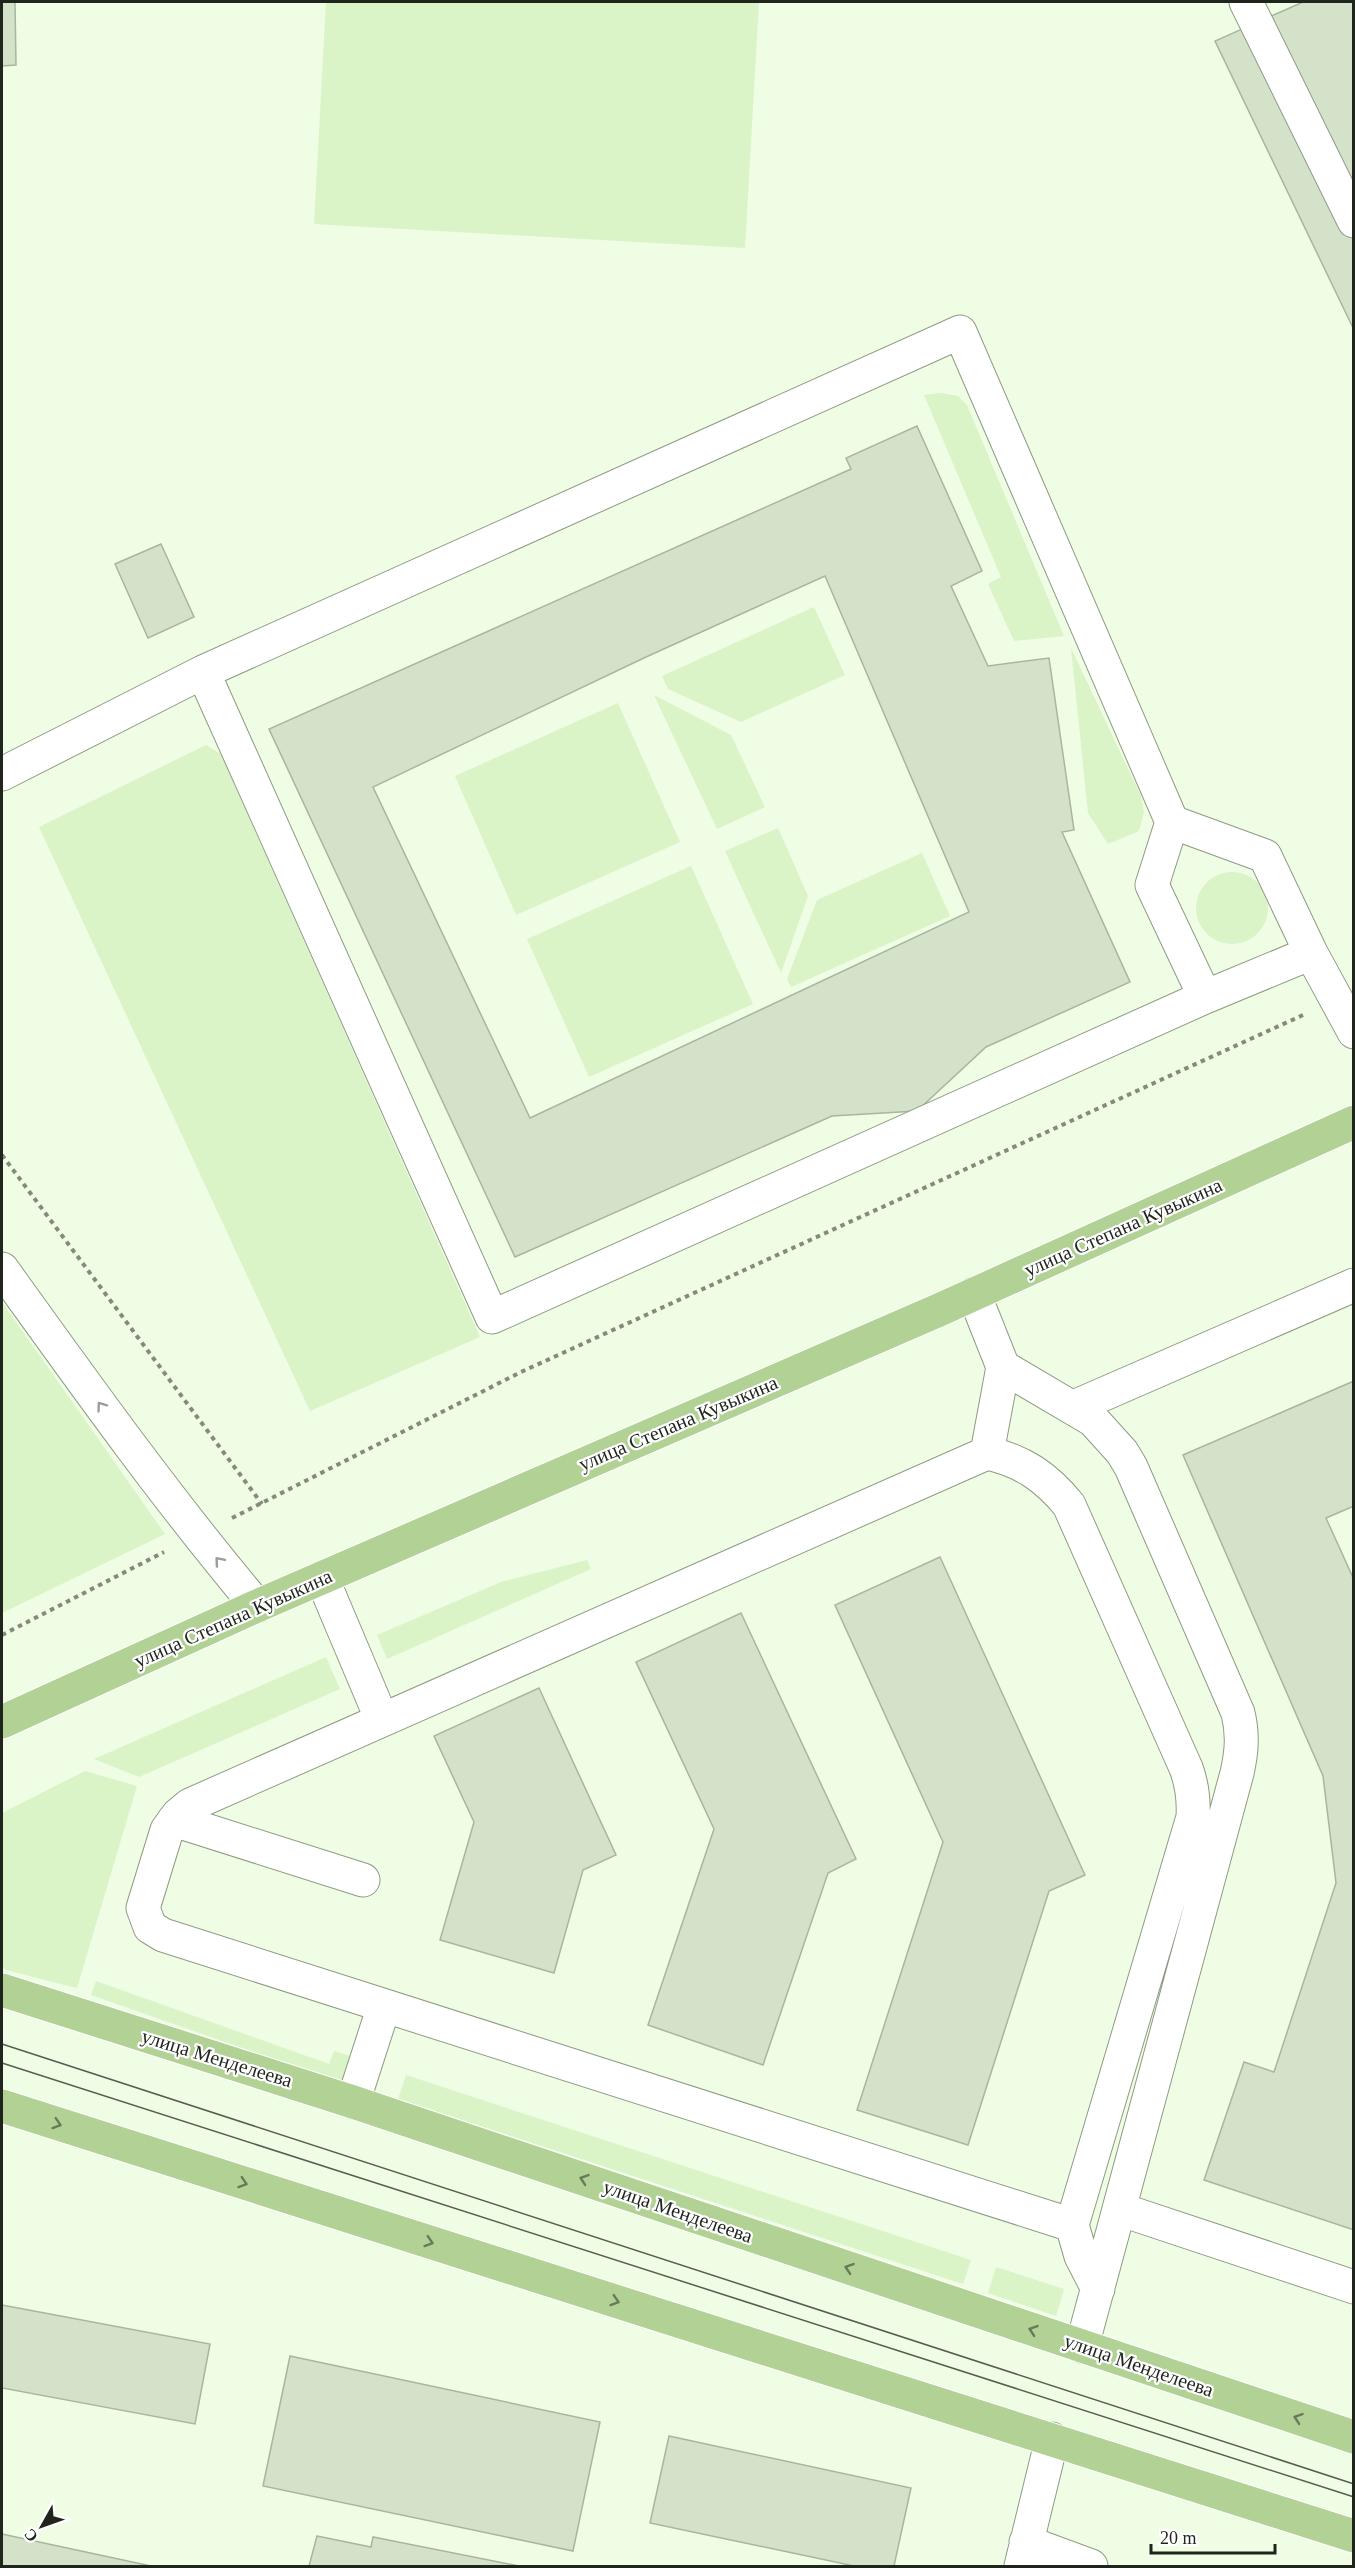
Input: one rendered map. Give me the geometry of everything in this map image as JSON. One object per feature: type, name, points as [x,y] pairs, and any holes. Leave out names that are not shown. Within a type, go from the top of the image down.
[{"type":"main road","name":"улица Степана Кувыкина","points":[[2,1722],[257,1606],[974,1294],[1353,1122]]},
{"type":"main road","name":"улица Менделеева","points":[[2,1990],[353,2102],[1353,2437]]},
{"type":"main road","points":[[2,2106],[1353,2536]]},
{"type":"street","points":[[1246,2],[1353,221]]},
{"type":"street","points":[[2,774],[203,672],[960,332],[1172,822],[1152,885],[1205,997]]},
{"type":"street","points":[[203,672],[492,1317],[1205,997],[1311,953]]},
{"type":"street","points":[[1172,822],[1265,856],[1311,953],[1353,1032]]},
{"type":"street","points":[[2,1269],[139,1459],[257,1606]]},
{"type":"street","points":[[1074,1407],[1353,1285]]},
{"type":"street","points":[[974,1294],[1003,1367],[987,1453]]},
{"type":"street","points":[[1003,1367],[1093,1420],[1107,1434],[1131,1467],[1238,1713],[1242,1742],[1237,1773],[1082,2346]]},
{"type":"street","points":[[1072,2225],[155,1932],[146,1920],[143,1908],[167,1830],[190,1805],[987,1453],[1005,1457],[1033,1470],[1069,1505],[1186,1768],[1193,1792],[1193,1816],[1072,2225],[1081,2256],[1098,2289]]},
{"type":"street","points":[[322,1578],[382,1720]]},
{"type":"street","points":[[174,1820],[363,1880]]},
{"type":"street","points":[[353,2102],[384,2006]]},
{"type":"street","points":[[1119,2209],[1353,2288]]},
{"type":"street","points":[[1052,2439],[1023,2554],[1091,2566]]},
{"type":"path","points":[[2,1635],[197,1534],[262,1504],[521,1372],[1337,1000]]},
{"type":"path","points":[[2,1155],[262,1504]]},
{"type":"green space","points":[[326,2],[759,2],[745,248],[314,224]]},
{"type":"green space","points":[[941,393],[958,396],[967,405],[1064,636],[1014,641],[988,584],[1001,577],[924,395]]},
{"type":"green space","points":[[814,607],[845,675],[741,722],[668,689],[662,676]]},
{"type":"green space","points":[[1071,648],[1141,796],[1144,812],[1139,831],[1108,844],[1088,813]]},
{"type":"green space","points":[[654,695],[731,735],[765,807],[717,829]]},
{"type":"green space","points":[[618,703],[680,842],[516,915],[455,776]]},
{"type":"green space","points":[[206,745],[221,754],[480,1337],[310,1411],[39,827]]},
{"type":"green space","points":[[778,828],[808,896],[781,973],[725,851]]},
{"type":"green space","points":[[922,853],[950,916],[791,987],[787,979],[817,900]]},
{"type":"green space","points":[[691,866],[753,1004],[589,1077],[527,939]]},
{"type":"green space","points":[[1232,872],[1252,878],[1262,888],[1268,908],[1262,928],[1252,938],[1232,944],[1212,938],[1202,928],[1196,908],[1202,888],[1212,878]]},
{"type":"green space","points":[[2,1302],[165,1534],[2,1613]]},
{"type":"green space","points":[[587,1560],[591,1569],[387,1659],[377,1635],[501,1582]]},
{"type":"green space","points":[[326,1657],[340,1689],[139,1777],[94,1759]]},
{"type":"green space","points":[[85,1771],[137,1786],[77,1988],[6,1970],[2,1966],[2,1813]]},
{"type":"green space","points":[[96,1981],[329,2064],[334,2051],[357,2058],[348,2085],[91,1995]]},
{"type":"green space","points":[[406,2075],[971,2260],[963,2284],[398,2099]]},
{"type":"green space","points":[[996,2267],[1064,2289],[1056,2316],[988,2293]]},
{"type":"building","points":[[2,2],[15,2],[16,65],[2,66]]},
{"type":"building","points":[[1303,2],[1354,2],[1354,330],[1215,41]]},
{"type":"building","points":[[917,426],[982,571],[951,586],[988,666],[1049,658],[1074,830],[1062,832],[1130,982],[986,1047],[917,1111],[832,1116],[515,1257],[269,729],[851,469],[846,458]],"holes":[[[825,576],[969,912],[530,1118],[373,787],[646,657]]]},
{"type":"building","points":[[161,544],[194,617],[148,638],[115,564]]},
{"type":"building","points":[[1354,1381],[1354,1506],[1326,1518],[1354,1580],[1354,2230],[1204,2180],[1244,2062],[1274,2072],[1336,1883],[1323,1776],[1183,1455]]},
{"type":"building","points":[[940,1557],[1085,1875],[1049,1891],[968,2145],[857,2110],[943,1842],[835,1605]]},
{"type":"building","points":[[741,1613],[856,1859],[828,1873],[763,2065],[648,2025],[714,1829],[636,1662]]},
{"type":"building","points":[[539,1688],[616,1855],[583,1870],[554,1973],[440,1940],[474,1822],[434,1736]]},
{"type":"building","points":[[2,2305],[210,2344],[195,2424],[2,2388]]},
{"type":"building","points":[[290,2356],[600,2422],[573,2551],[263,2486]]},
{"type":"building","points":[[669,2436],[911,2488],[894,2566],[854,2566],[650,2523]]},
{"type":"building","points":[[2,2534],[151,2566],[2,2566]]},
{"type":"building","points":[[317,2536],[371,2547],[373,2537],[519,2566],[309,2566]]},
{"type":"tram line","points":[[2,2044],[1354,2484]]},
{"type":"tram line","points":[[2,2063],[1354,2497]]}]
